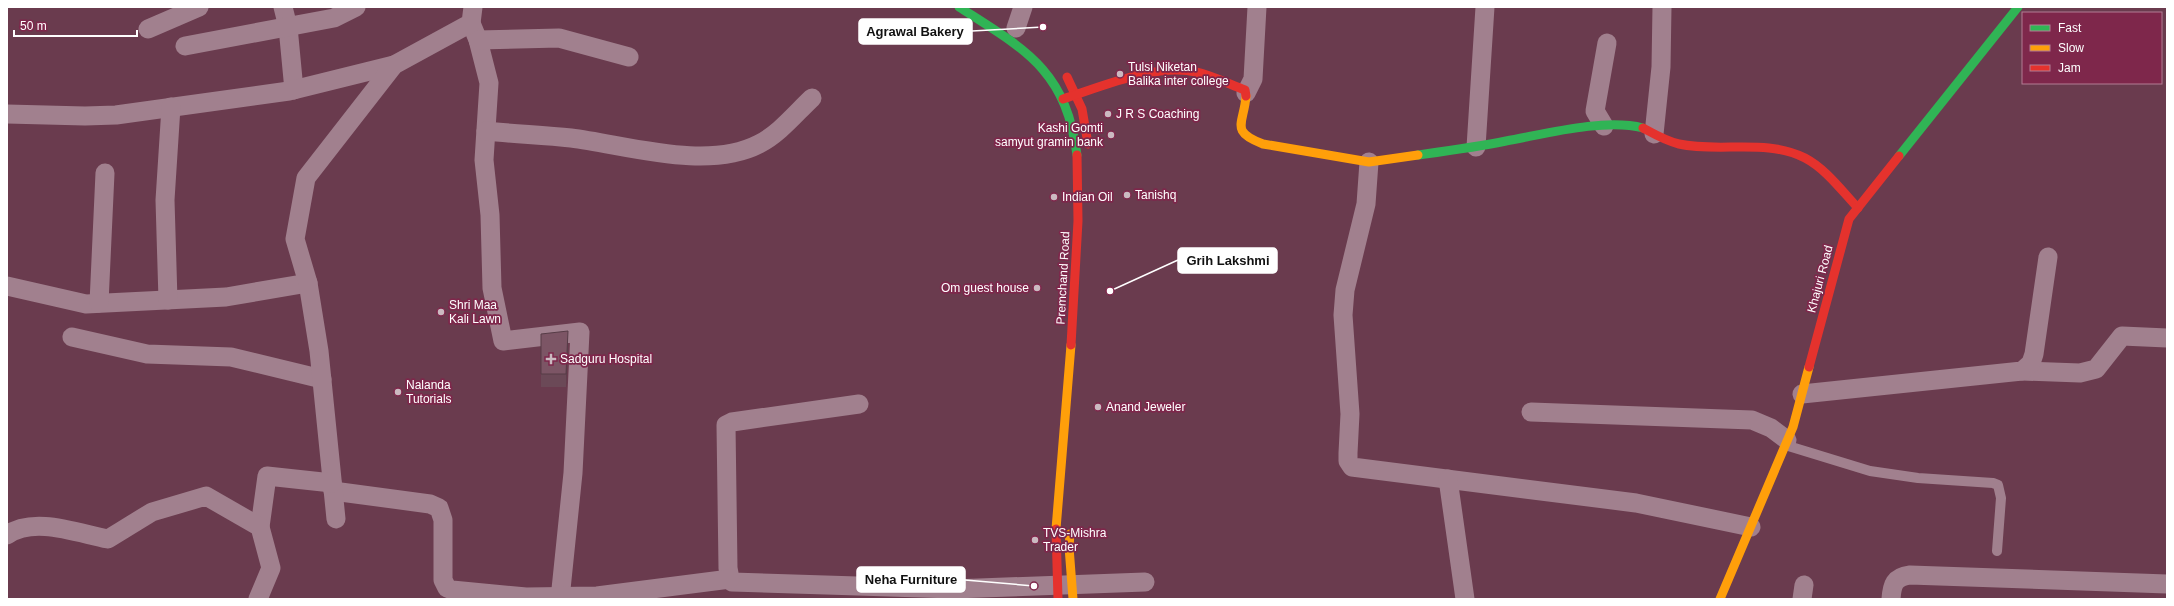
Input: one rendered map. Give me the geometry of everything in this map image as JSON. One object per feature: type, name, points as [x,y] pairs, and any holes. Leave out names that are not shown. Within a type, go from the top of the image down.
[{"type":"main road","name":"Premchand Road","points":[[960,7],[1010,40],[1052,80],[1063,99],[1071,122],[1076,153],[1078,191],[1075,298],[1056,523],[1065,592]]},
{"type":"main road","name":"Khajuri Road","points":[[1720,599],[1786,442],[1802,394],[1849,219],[2018,7]]},
{"type":"main road","points":[[1059,67],[1078,95],[1084,114],[1088,150]]},
{"type":"main road","points":[[1063,99],[1129,78],[1171,70],[1196,72],[1242,88],[1246,93],[1242,128],[1246,136],[1263,144],[1369,162],[1476,147],[1569,129],[1635,125],[1669,142],[1693,146],[1777,150],[1794,153],[1806,158],[1820,169],[1858,208]]},
{"type":"main road","points":[[1065,592],[1070,524]]},
{"type":"street","points":[[148,29],[199,7]]},
{"type":"street","points":[[283,7],[288,27],[294,90]]},
{"type":"street","points":[[185,46],[288,27],[331,13],[356,7]]},
{"type":"street","points":[[1016,28],[1023,7]]},
{"type":"street","points":[[1246,93],[1253,79],[1257,7]]},
{"type":"street","points":[[1476,147],[1485,7]]},
{"type":"street","points":[[1654,134],[1659,88],[1662,7]]},
{"type":"street","points":[[7,114],[85,116],[116,115],[294,90],[394,65],[474,23],[559,38],[629,57]]},
{"type":"street","points":[[474,23],[489,83],[484,160],[490,214],[492,288],[503,340],[580,332],[576,439],[560,598]]},
{"type":"street","points":[[1604,126],[1595,111],[1607,43]]},
{"type":"street","points":[[336,519],[322,380],[308,283],[295,240],[306,178],[394,65]]},
{"type":"street","points":[[486,131],[570,138],[662,152],[700,156],[723,154],[743,151],[760,144],[778,131],[812,98]]},
{"type":"street","points":[[168,300],[165,193],[171,107]]},
{"type":"street","points":[[1369,162],[1366,204],[1346,283],[1343,315],[1350,414],[1348,461],[1350,465],[1355,468],[1636,503],[1751,527]]},
{"type":"street","points":[[99,303],[105,173]]},
{"type":"street","points":[[2022,371],[2031,364],[2034,354],[2048,257]]},
{"type":"street","points":[[7,286],[86,304],[226,298],[308,283]]},
{"type":"street","points":[[1802,394],[2022,371],[2080,373],[2096,369],[2122,336],[2167,338]]},
{"type":"street","points":[[72,338],[148,354],[231,357],[322,380]]},
{"type":"street","points":[[859,404],[732,422],[726,426],[727,560],[730,579],[736,584],[752,592],[953,589],[1065,592],[1145,582]]},
{"type":"street","points":[[1531,412],[1752,420],[1771,428],[1786,442]]},
{"type":"street","points":[[258,599],[271,568],[260,527],[266,476],[430,504],[439,508],[443,520],[443,580],[447,588],[526,597],[560,598],[597,596],[730,579]]},
{"type":"street","points":[[1448,479],[1465,599]]},
{"type":"street","points":[[7,535],[16,529],[33,525],[108,539],[152,512],[206,496],[260,527]]},
{"type":"street","points":[[1891,599],[1894,583],[1897,578],[1910,575],[2167,584]]},
{"type":"lane","points":[[1786,442],[1870,471],[1898,476],[1993,483],[1998,485],[2001,498],[1997,551]]},
{"type":"building","points":[[568,331],[566,374],[541,374],[541,334]]},
{"type":"traffic: fast","points":[[959,7],[1004,36],[1023,50],[1039,65],[1052,82],[1063,102],[1072,126],[1077,155]]},
{"type":"traffic: fast","points":[[1899,156],[2018,7]]},
{"type":"traffic: fast","points":[[1418,155],[1473,147],[1574,128],[1611,125],[1628,125],[1643,128]]},
{"type":"traffic: slow","points":[[1246,96],[1241,126],[1242,130],[1246,135],[1263,144],[1369,162],[1418,155]]},
{"type":"traffic: slow","points":[[1056,529],[1071,345]]},
{"type":"traffic: slow","points":[[1720,599],[1793,427],[1809,367]]},
{"type":"traffic: slow","points":[[1070,534],[1069,547],[1073,599]]},
{"type":"traffic: jam","points":[[1063,99],[1146,73],[1180,70],[1196,72],[1221,80],[1245,90],[1246,96]]},
{"type":"traffic: jam","points":[[1067,77],[1082,109],[1088,144]]},
{"type":"traffic: jam","points":[[1643,128],[1679,144],[1710,147],[1759,147],[1790,152],[1805,158],[1820,168],[1858,208]]},
{"type":"traffic: jam","points":[[1071,345],[1078,221],[1077,155]]},
{"type":"traffic: jam","points":[[1809,367],[1849,219],[1899,156]]},
{"type":"traffic: jam","points":[[1056,529],[1058,599]]},
{"type":"place","name":"Agrawal Bakery","points":[[1043,27]]},
{"type":"place","name":"Tulsi Niketan Balika inter college","points":[[1120,74]]},
{"type":"place","name":"J R S Coaching","points":[[1108,114]]},
{"type":"place","name":"Kashi Gomti samyut gramin bank","points":[[1111,135]]},
{"type":"place","name":"Tanishq","points":[[1127,195]]},
{"type":"place","name":"Indian Oil","points":[[1054,197]]},
{"type":"place","name":"Om guest house","points":[[1037,288]]},
{"type":"place","name":"Grih Lakshmi","points":[[1110,291]]},
{"type":"place","name":"Shri Maa Kali Lawn","points":[[441,312]]},
{"type":"place","name":"Sadguru Hospital","points":[[551,359]]},
{"type":"place","name":"Nalanda Tutorials","points":[[398,392]]},
{"type":"place","name":"Anand Jeweler","points":[[1098,407]]},
{"type":"place","name":"TVS-Mishra Trader","points":[[1035,540]]},
{"type":"place","name":"Neha Furniture","points":[[1034,586]]}]
